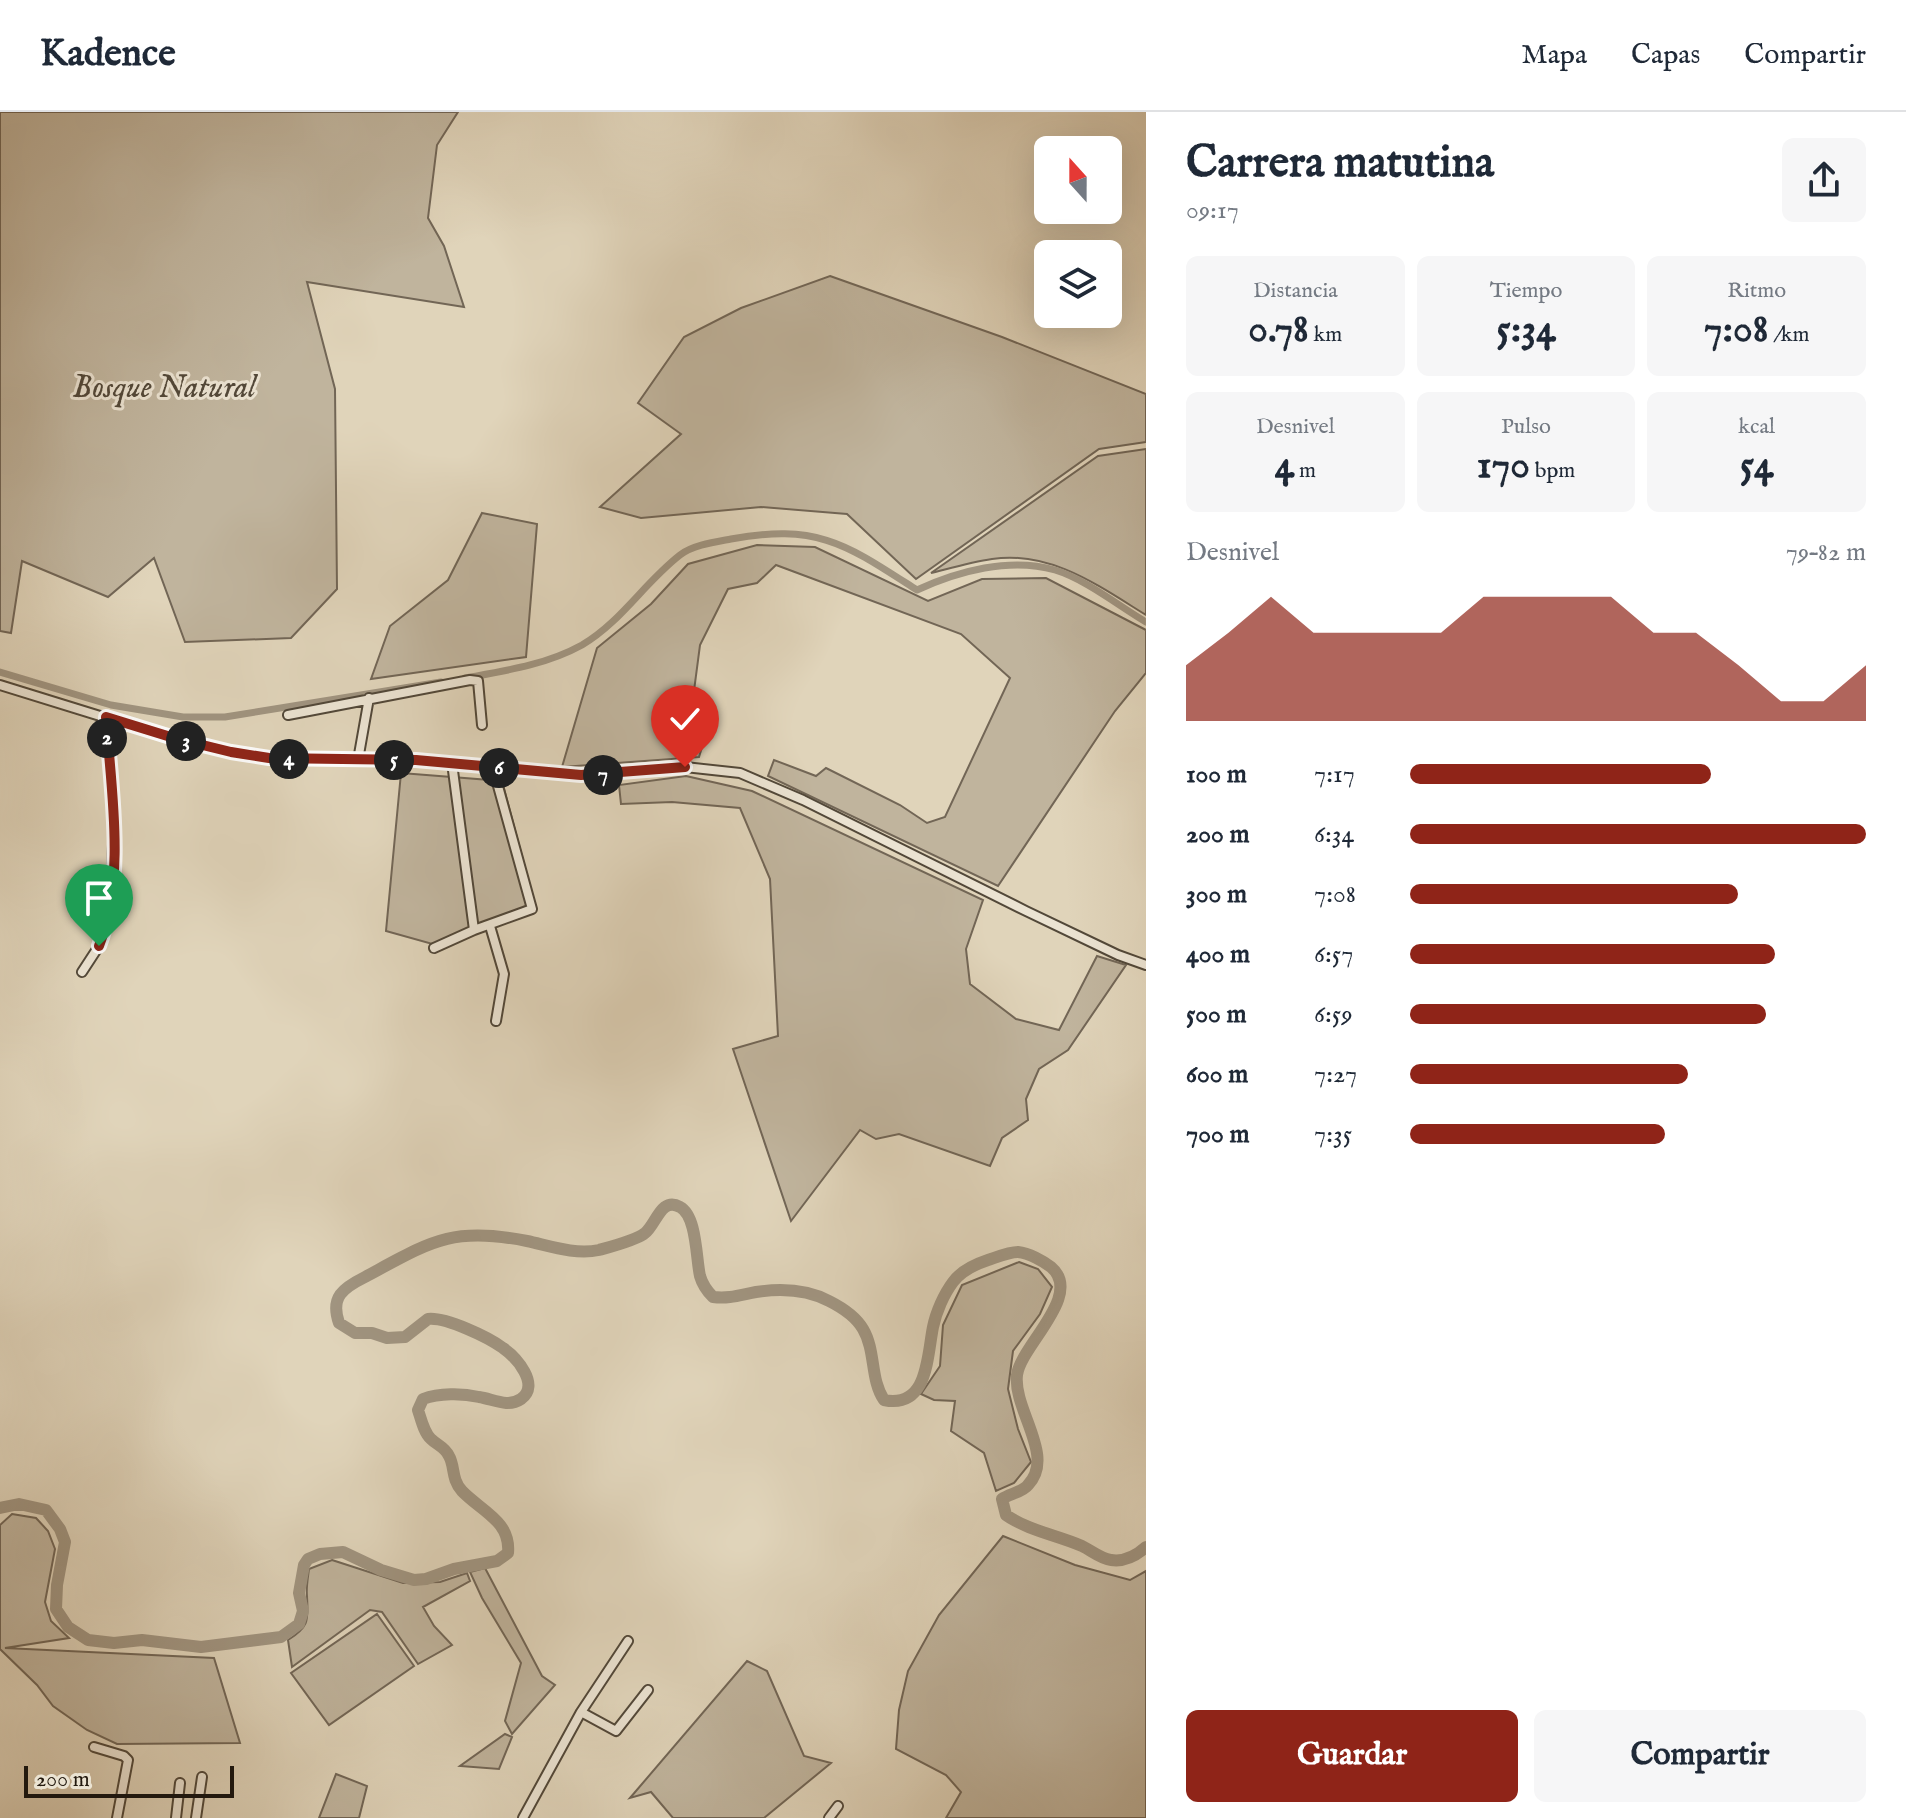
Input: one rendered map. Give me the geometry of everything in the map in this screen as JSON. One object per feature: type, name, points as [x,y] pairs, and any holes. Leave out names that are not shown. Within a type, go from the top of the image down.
[{"type":"street","points":[[288,715],[451,682],[478,681],[482,725]]},
{"type":"street","points":[[0,685],[155,733],[269,758],[416,760],[581,775],[685,767],[740,773],[803,800],[1118,955],[1146,965]]},
{"type":"street","points":[[358,760],[369,698]]},
{"type":"street","points":[[82,972],[99,946],[108,922],[114,822],[106,717]]},
{"type":"street","points":[[452,763],[474,930]]},
{"type":"street","points":[[434,948],[532,909],[493,768]]},
{"type":"street","points":[[490,926],[504,974],[496,1021]]},
{"type":"street","points":[[523,1818],[581,1712],[628,1641]]},
{"type":"street","points":[[581,1712],[616,1731],[648,1690]]},
{"type":"street","points":[[94,1747],[128,1760],[117,1818]]},
{"type":"street","points":[[196,1818],[202,1777]]},
{"type":"street","points":[[176,1818],[180,1783]]},
{"type":"street","points":[[829,1818],[838,1806]]},
{"type":"green space","name":"Bosque Natural","points":[[0,112],[458,112],[437,145],[428,218],[444,246],[464,307],[307,282],[335,389],[337,589],[291,638],[185,642],[154,558],[108,597],[22,561],[11,633],[0,631]]},
{"type":"green space","points":[[830,276],[1002,337],[1146,394],[1146,442],[1099,449],[916,579],[847,514],[761,507],[641,518],[600,507],[681,434],[638,403],[684,337],[741,308]]},
{"type":"green space","points":[[1146,449],[1146,615],[1092,582],[1054,565],[1034,560],[992,559],[931,573],[1098,456]]},
{"type":"green space","points":[[482,513],[537,524],[526,657],[371,679],[390,626],[448,580]]},
{"type":"green space","points":[[757,545],[815,547],[928,601],[982,579],[1046,578],[1146,630],[1146,673],[1115,711],[998,886],[768,776],[774,760],[816,776],[826,768],[900,805],[927,823],[945,817],[1010,678],[961,634],[776,565],[757,583],[728,589],[700,645],[690,721],[706,734],[699,757],[562,767],[597,648],[651,604],[688,564]]},
{"type":"green space","points":[[401,773],[502,781],[536,909],[436,945],[386,931]]},
{"type":"green space","points":[[686,776],[752,791],[983,900],[966,949],[970,984],[1016,1019],[1059,1030],[1097,956],[1126,965],[1068,1050],[1039,1069],[1026,1099],[1028,1120],[1002,1138],[990,1166],[899,1134],[876,1139],[860,1130],[791,1221],[733,1049],[778,1036],[770,879],[740,808],[672,802],[621,804],[619,785]]},
{"type":"green space","points":[[1019,1262],[1038,1269],[1052,1287],[1040,1314],[1013,1351],[1008,1389],[1018,1429],[1031,1462],[1014,1483],[996,1491],[984,1453],[951,1431],[955,1401],[934,1400],[921,1394],[940,1366],[943,1325],[962,1285]]},
{"type":"green space","points":[[12,1514],[36,1518],[48,1531],[55,1549],[45,1602],[51,1621],[69,1638],[5,1648],[214,1658],[240,1743],[117,1744],[87,1730],[53,1706],[37,1685],[0,1649],[0,1525]]},
{"type":"green space","points":[[1003,1536],[1075,1565],[1130,1580],[1146,1571],[1146,1818],[946,1818],[961,1792],[946,1775],[896,1749],[899,1710],[908,1671],[939,1615]]},
{"type":"green space","points":[[332,1560],[403,1583],[440,1582],[467,1573],[470,1581],[423,1607],[434,1626],[452,1645],[418,1664],[382,1612],[370,1610],[292,1667],[288,1640],[306,1622],[309,1569]]},
{"type":"green space","points":[[485,1568],[542,1676],[555,1685],[512,1734],[505,1721],[521,1663],[470,1572]]},
{"type":"green space","points":[[377,1614],[414,1666],[329,1725],[291,1673]]},
{"type":"green space","points":[[747,1661],[767,1671],[804,1756],[831,1763],[764,1818],[673,1818],[651,1792],[630,1798]]},
{"type":"green space","points":[[505,1734],[512,1737],[499,1769],[460,1766]]},
{"type":"green space","points":[[336,1774],[367,1786],[359,1818],[319,1818]]},
{"type":"waterway","points":[[465,678],[525,666],[568,652],[609,625],[685,552],[711,543],[761,535],[810,536],[831,542],[871,561],[917,590],[984,568],[1038,566],[1066,574],[1090,586],[1146,622]]},
{"type":"waterway","points":[[0,672],[111,705],[183,717],[225,717],[441,682]]},
{"type":"waterway","points":[[0,1508],[19,1504],[46,1510],[65,1542],[56,1609],[68,1627],[88,1640],[114,1643],[142,1640],[201,1647],[281,1637],[299,1624],[303,1611],[299,1593],[304,1565],[308,1559],[320,1554],[343,1552],[381,1570],[414,1580],[497,1561],[508,1553],[505,1533],[462,1491],[449,1456],[429,1436],[418,1410],[423,1399],[443,1395],[458,1394],[516,1402],[527,1393],[528,1379],[524,1372],[514,1358],[496,1344],[445,1321],[428,1319],[405,1337],[387,1338],[372,1333],[355,1333],[339,1323],[337,1300],[357,1281],[407,1254],[442,1240],[479,1235],[572,1251],[599,1250],[641,1236],[663,1208],[673,1205],[680,1207],[690,1219],[700,1276],[713,1297],[794,1290],[838,1306],[863,1329],[884,1400],[898,1401],[909,1397],[917,1389],[923,1378],[938,1309],[960,1274],[1014,1252],[1031,1256],[1051,1267],[1059,1278],[1056,1306],[1021,1363],[1017,1375],[1017,1389],[1038,1460],[1035,1473],[1026,1487],[1002,1499],[1006,1515],[1107,1559],[1125,1559],[1146,1547]]},
{"type":"route","points":[[99,946],[108,922],[114,822],[106,717],[174,738],[269,758],[416,760],[581,775],[685,767]]}]
